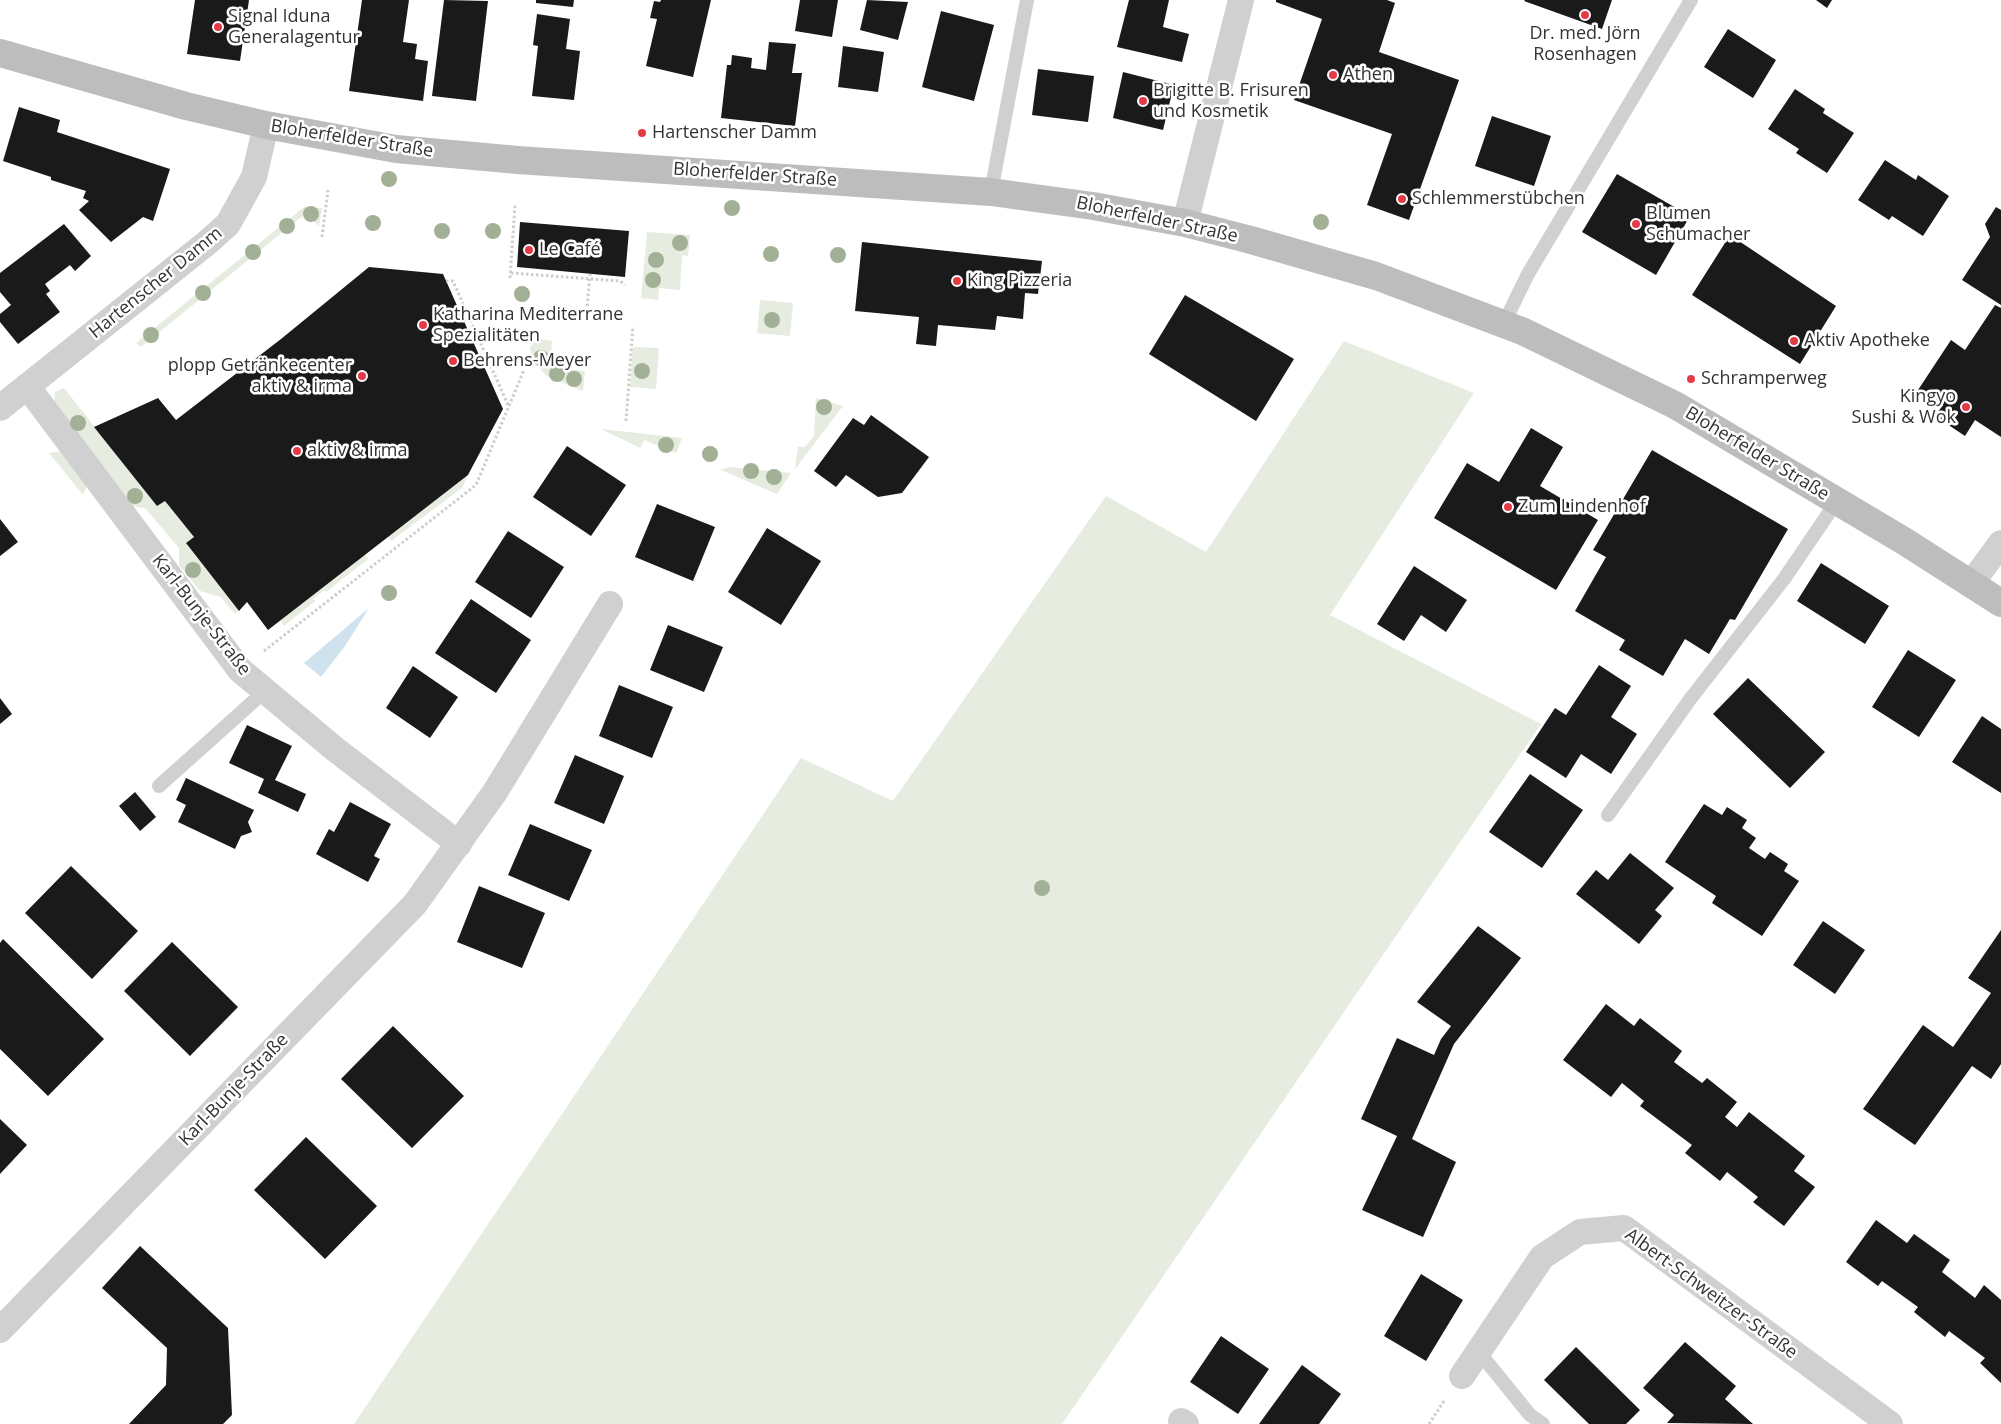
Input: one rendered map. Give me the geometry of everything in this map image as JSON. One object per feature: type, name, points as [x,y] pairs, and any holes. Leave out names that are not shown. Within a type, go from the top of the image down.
[{"type":"street","points":[[1185,223],[1241,0]]},
{"type":"street","name":"Bloherfelder Straße","points":[[0,53],[186,106],[266,125],[382,146],[518,160],[991,192],[1093,206],[1185,223],[1376,276],[1504,323],[1675,406],[1837,501],[2001,603]]},
{"type":"street","name":"Hartenscher Damm","points":[[0,408],[228,224],[254,177],[266,125]]},
{"type":"street","name":"Karl-Bunje-Straße","points":[[27,386],[240,670],[336,750],[459,844]]},
{"type":"street","points":[[1971,584],[2001,542]]},
{"type":"street","name":"Karl-Bunje-Straße","points":[[0,1330],[415,904],[495,792],[610,604]]},
{"type":"street","name":"Albert-Schweitzer-Straße","points":[[1462,1376],[1542,1256],[1580,1232],[1624,1228],[1890,1424]]},
{"type":"lane","points":[[991,192],[1027,0]]},
{"type":"lane","points":[[1504,323],[1528,274],[1691,0]]},
{"type":"lane","points":[[1608,815],[1691,698],[1784,579],[1837,501]]},
{"type":"lane","points":[[159,786],[265,691]]},
{"type":"lane","points":[[1478,1351],[1530,1415],[1543,1424]]},
{"type":"path","points":[[322,237],[328,190]]},
{"type":"path","points":[[510,278],[515,205]]},
{"type":"path","points":[[511,273],[590,276],[620,281],[625,285]]},
{"type":"path","points":[[586,321],[590,276]]},
{"type":"path","points":[[446,281],[453,281],[509,406]]},
{"type":"path","points":[[626,421],[632,326]]},
{"type":"path","points":[[240,670],[476,486],[524,370]]},
{"type":"shaded area","points":[[304,207],[322,208],[319,226],[305,214],[141,347],[136,343]]},
{"type":"shaded area","points":[[647,232],[690,235],[688,256],[682,255],[680,290],[659,288],[658,300],[641,298]]},
{"type":"shaded area","points":[[760,300],[793,303],[790,336],[757,333]]},
{"type":"shaded area","points":[[540,339],[552,341],[550,367],[585,371],[583,391],[548,377],[534,363],[530,348],[534,341]]},
{"type":"shaded area","points":[[1344,341],[1474,393],[1330,615],[1541,724],[1062,1424],[354,1424],[801,758],[893,801],[1106,496],[1206,552]]},
{"type":"shaded area","points":[[633,347],[659,348],[656,389],[630,387]]},
{"type":"shaded area","points":[[64,388],[157,506],[165,501],[194,537],[186,543],[239,611],[235,614],[221,597],[200,591],[179,565],[179,548],[145,508],[132,506],[54,407],[55,392]]},
{"type":"shaded area","points":[[816,398],[843,406],[795,469],[798,447],[805,447],[814,436]]},
{"type":"shaded area","points":[[601,429],[682,438],[676,453],[644,440],[640,448]]},
{"type":"shaded area","points":[[70,450],[91,477],[83,495],[49,453]]},
{"type":"shaded area","points":[[729,467],[791,473],[777,494],[721,470]]},
{"type":"shaded area","points":[[468,475],[462,488],[391,541],[388,537]]},
{"type":"shaded area","points":[[365,554],[368,559],[326,592],[324,590],[313,599],[315,601],[284,626],[280,620]]},
{"type":"water","points":[[369,608],[345,646],[321,677],[304,663]]},
{"type":"building","name":"Signal Iduna Generalagentur","points":[[195,0],[249,0],[240,61],[187,54]]},
{"type":"building","points":[[362,0],[409,0],[403,42],[417,44],[415,59],[428,61],[423,101],[349,91]]},
{"type":"building","points":[[444,0],[488,1],[476,101],[432,96]]},
{"type":"building","points":[[536,0],[574,0],[573,7],[536,3]]},
{"type":"building","points":[[661,0],[711,0],[693,77],[646,66],[657,19],[650,18],[654,1],[660,2]]},
{"type":"building","points":[[800,0],[838,0],[832,37],[795,31]]},
{"type":"building","points":[[867,0],[908,2],[898,40],[860,30]]},
{"type":"building","points":[[1129,0],[1169,0],[1163,27],[1189,34],[1182,62],[1117,47]]},
{"type":"building","points":[[1276,0],[1387,0],[1395,3],[1379,52],[1459,80],[1409,220],[1367,205],[1392,134],[1294,100],[1322,19],[1276,2]]},
{"type":"building","name":"Dr. med. Jörn Rosenhagen","points":[[1525,0],[1612,0],[1602,29]]},
{"type":"building","points":[[1816,0],[1832,0],[1827,8]]},
{"type":"building","points":[[941,11],[994,25],[974,101],[922,87]]},
{"type":"building","points":[[537,14],[570,19],[566,49],[580,51],[574,100],[532,96],[538,46],[533,45]]},
{"type":"building","points":[[1728,29],[1776,60],[1753,98],[1704,67]]},
{"type":"building","points":[[769,42],[796,44],[792,73],[802,73],[795,126],[721,118],[727,65],[731,65],[732,55],[752,58],[751,68],[766,70]]},
{"type":"building","points":[[843,46],[884,52],[878,92],[838,87]]},
{"type":"building","points":[[1038,69],[1094,76],[1088,122],[1032,115]]},
{"type":"building","name":"Brigitte B. Frisuren und Kosmetik","points":[[1123,72],[1174,85],[1163,130],[1113,118]]},
{"type":"building","points":[[1795,89],[1825,109],[1823,113],[1854,133],[1827,173],[1796,153],[1799,149],[1768,129]]},
{"type":"building","points":[[19,107],[60,120],[57,132],[170,169],[153,221],[143,217],[111,242],[79,210],[89,201],[83,198],[86,191],[51,180],[51,177],[3,161]]},
{"type":"building","points":[[1492,116],[1551,136],[1534,186],[1475,166]]},
{"type":"building","points":[[1885,160],[1916,180],[1918,175],[1949,196],[1923,236],[1892,216],[1889,220],[1858,200]]},
{"type":"building","name":"Blumen Schumacher","points":[[1617,174],[1690,216],[1656,275],[1582,232]]},
{"type":"building","points":[[1996,207],[2001,210],[2001,305],[1962,280],[1990,237],[1985,224]]},
{"type":"building","points":[[520,222],[629,231],[625,277],[517,267]]},
{"type":"building","points":[[64,224],[91,256],[75,271],[70,265],[45,284],[50,291],[46,294],[60,312],[18,344],[0,322],[0,314],[11,305],[0,292],[0,273]]},
{"type":"building","points":[[1730,235],[1836,306],[1800,364],[1692,295]]},
{"type":"building","points":[[862,242],[1042,261],[1038,294],[1025,293],[1023,319],[997,316],[995,330],[938,325],[936,346],[916,344],[919,317],[855,311]]},
{"type":"building","name":"aktiv & irma","points":[[369,267],[443,274],[503,409],[468,475],[268,630],[247,602],[239,611],[186,543],[194,537],[165,501],[157,506],[94,427],[158,398],[176,420],[281,339]]},
{"type":"building","points":[[1185,295],[1294,359],[1256,421],[1149,354]]},
{"type":"building","points":[[1995,305],[2001,308],[2001,437],[1975,420],[1965,436],[1935,416],[1943,405],[1918,390],[1951,340],[1965,350]]},
{"type":"building","points":[[871,415],[929,457],[902,493],[878,497],[846,475],[836,487],[814,471],[853,418],[864,425]]},
{"type":"building","name":"Zum Lindenhof","points":[[1531,428],[1563,447],[1540,486],[1598,520],[1556,590],[1434,518],[1467,463],[1499,482]]},
{"type":"building","points":[[567,446],[626,485],[591,536],[533,497]]},
{"type":"building","points":[[1652,450],[1788,529],[1735,620],[1730,619],[1709,654],[1685,639],[1663,676],[1619,650],[1625,640],[1575,611],[1606,557],[1593,550]]},
{"type":"building","points":[[657,504],[715,527],[693,581],[635,557]]},
{"type":"building","points":[[0,519],[18,542],[0,556]]},
{"type":"building","points":[[767,528],[821,561],[781,625],[728,592]]},
{"type":"building","points":[[508,531],[564,567],[531,618],[475,582]]},
{"type":"building","points":[[1821,563],[1889,606],[1865,644],[1797,601]]},
{"type":"building","points":[[1414,566],[1467,600],[1446,632],[1421,615],[1404,641],[1377,624]]},
{"type":"building","points":[[471,599],[531,640],[496,693],[435,653]]},
{"type":"building","points":[[668,625],[723,647],[704,692],[650,670]]},
{"type":"building","points":[[1908,650],[1956,680],[1919,737],[1872,707]]},
{"type":"building","points":[[1599,665],[1631,686],[1611,717],[1637,734],[1611,774],[1581,754],[1566,778],[1526,752],[1555,708],[1566,715]]},
{"type":"building","points":[[413,666],[458,697],[430,738],[386,708]]},
{"type":"building","points":[[1748,678],[1825,752],[1790,788],[1713,714]]},
{"type":"building","points":[[619,685],[673,707],[652,758],[599,736]]},
{"type":"building","points":[[0,698],[12,714],[0,724]]},
{"type":"building","points":[[1982,716],[2001,729],[2001,793],[1952,762]]},
{"type":"building","points":[[247,725],[292,746],[275,780],[306,794],[298,812],[258,793],[264,779],[229,763]]},
{"type":"building","points":[[575,755],[624,776],[604,824],[554,803]]},
{"type":"building","points":[[1530,774],[1583,810],[1542,868],[1489,832]]},
{"type":"building","points":[[186,778],[254,810],[248,822],[252,832],[241,836],[235,849],[178,822],[186,805],[176,800]]},
{"type":"building","points":[[135,792],[156,817],[140,831],[119,806]]},
{"type":"building","points":[[350,802],[391,824],[374,856],[380,859],[368,882],[316,854],[329,829],[334,832]]},
{"type":"building","points":[[1704,804],[1722,815],[1727,807],[1747,820],[1742,828],[1756,838],[1749,848],[1765,859],[1770,852],[1788,864],[1784,871],[1799,881],[1762,936],[1712,903],[1716,896],[1665,862]]},
{"type":"building","points":[[530,824],[592,850],[569,901],[508,875]]},
{"type":"building","points":[[1630,853],[1674,888],[1655,910],[1662,916],[1639,944],[1576,894],[1596,870],[1608,880]]},
{"type":"building","points":[[71,866],[138,931],[92,979],[25,913]]},
{"type":"building","points":[[479,886],[545,913],[522,968],[457,942]]},
{"type":"building","points":[[1823,921],[1865,950],[1835,994],[1793,965]]},
{"type":"building","points":[[1478,926],[1521,958],[1454,1044],[1412,1139],[1456,1162],[1423,1237],[1362,1210],[1397,1136],[1361,1119],[1397,1038],[1434,1055],[1441,1039],[1451,1026],[1417,1002]]},
{"type":"building","points":[[2001,930],[2001,1064],[1991,1079],[1972,1066],[1915,1145],[1863,1109],[1923,1025],[1953,1047],[1991,993],[1968,978]]},
{"type":"building","points":[[3,939],[104,1039],[48,1096],[0,1049],[0,943]]},
{"type":"building","points":[[172,942],[238,1007],[190,1056],[124,991]]},
{"type":"building","points":[[1606,1004],[1634,1026],[1640,1018],[1682,1051],[1674,1062],[1702,1083],[1707,1078],[1737,1102],[1725,1117],[1737,1127],[1749,1112],[1805,1156],[1794,1171],[1815,1187],[1784,1226],[1753,1202],[1758,1197],[1727,1172],[1720,1181],[1685,1153],[1692,1145],[1640,1106],[1644,1101],[1622,1083],[1611,1097],[1563,1060]]},
{"type":"building","points":[[393,1026],[464,1096],[412,1148],[341,1079]]},
{"type":"building","points":[[0,1119],[27,1145],[0,1174]]},
{"type":"building","points":[[306,1137],[377,1206],[325,1259],[254,1190]]},
{"type":"building","points":[[1876,1220],[1907,1243],[1914,1234],[1950,1260],[1942,1272],[1975,1298],[1984,1285],[2001,1300],[2001,1383],[1980,1363],[1985,1358],[1949,1331],[1945,1337],[1914,1312],[1918,1307],[1882,1281],[1878,1286],[1846,1262]]},
{"type":"building","points":[[140,1246],[228,1328],[232,1415],[223,1424],[129,1424],[166,1385],[167,1348],[102,1288]]},
{"type":"building","points":[[1421,1274],[1463,1300],[1426,1361],[1384,1336]]},
{"type":"building","points":[[1221,1336],[1269,1369],[1238,1414],[1190,1382]]},
{"type":"building","points":[[1685,1342],[1736,1386],[1725,1399],[1753,1424],[1667,1423],[1674,1415],[1643,1388]]},
{"type":"building","points":[[1576,1347],[1640,1410],[1626,1424],[1589,1424],[1544,1380]]},
{"type":"building","points":[[1302,1365],[1341,1394],[1319,1424],[1259,1424]]},
{"type":"place","name":"Dr. med. Jörn Rosenhagen","points":[[1585,15]]},
{"type":"place","name":"Signal Iduna Generalagentur","points":[[218,27]]},
{"type":"place","name":"Athen","points":[[1333,75]]},
{"type":"place","name":"Brigitte B. Frisuren und Kosmetik","points":[[1143,101]]},
{"type":"place","name":"Hartenscher Damm","points":[[642,133]]},
{"type":"place","name":"Schlemmerstübchen","points":[[1402,199]]},
{"type":"place","name":"Blumen Schumacher","points":[[1636,224]]},
{"type":"place","name":"Le Café","points":[[529,250]]},
{"type":"place","name":"King Pizzeria","points":[[957,281]]},
{"type":"place","name":"Katharina Mediterrane Spezialitäten","points":[[423,325]]},
{"type":"place","name":"Aktiv Apotheke","points":[[1794,341]]},
{"type":"place","name":"Behrens-Meyer","points":[[453,361]]},
{"type":"place","name":"plopp Getränkecenter aktiv & irma","points":[[362,376]]},
{"type":"place","name":"Schramperweg","points":[[1691,379]]},
{"type":"place","name":"Kingyo Sushi & Wok","points":[[1966,407]]},
{"type":"place","name":"aktiv & irma","points":[[297,451]]},
{"type":"place","name":"Zum Lindenhof","points":[[1508,507]]}]
